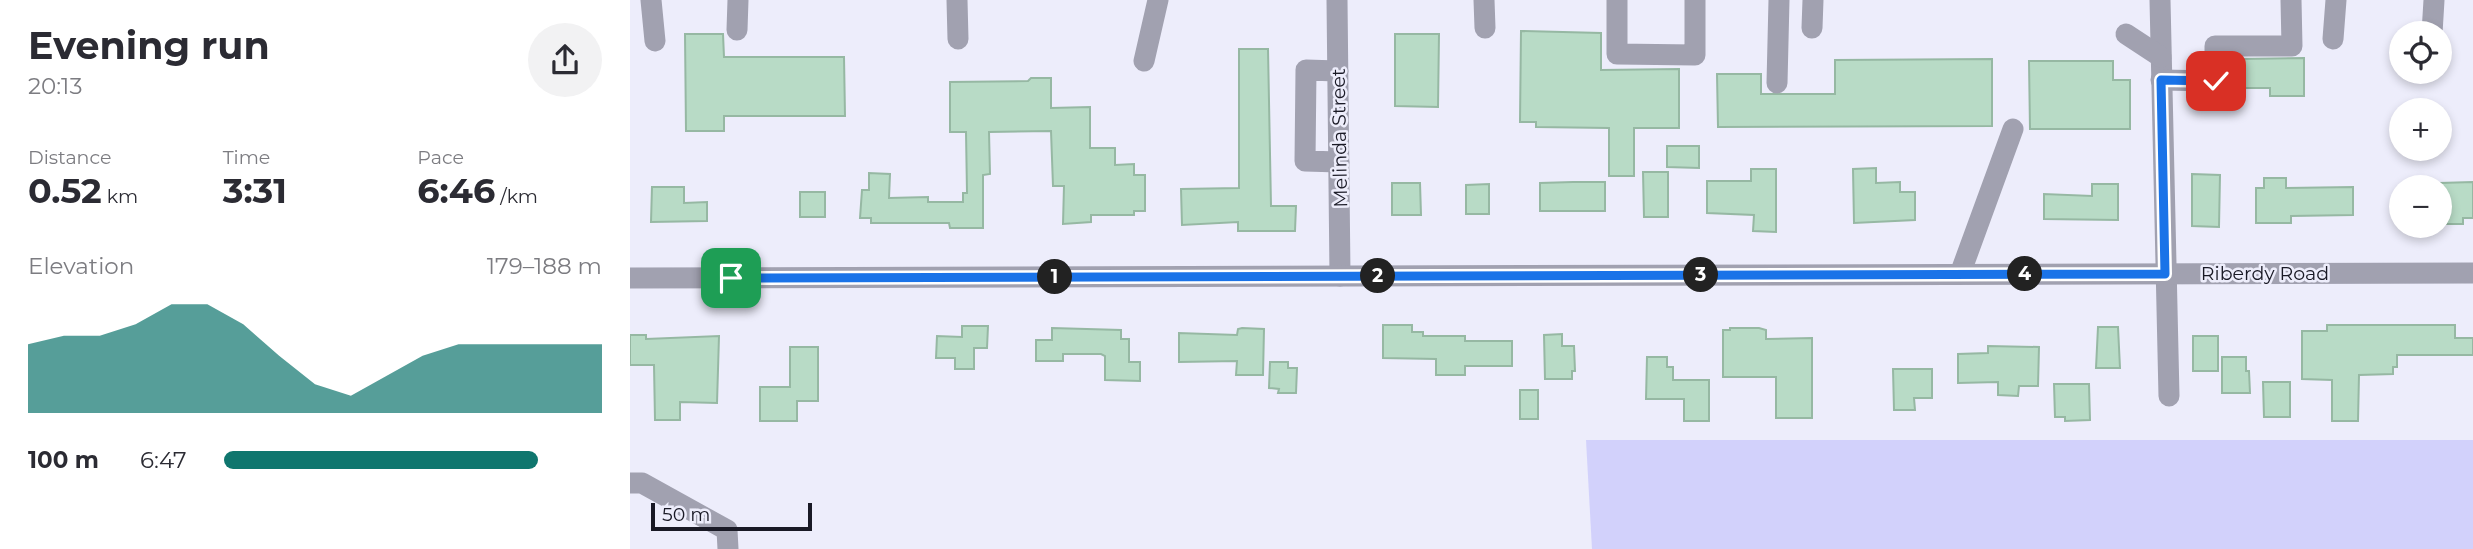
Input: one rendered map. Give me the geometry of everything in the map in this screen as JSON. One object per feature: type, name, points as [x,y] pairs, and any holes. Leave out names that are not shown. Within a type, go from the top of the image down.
[{"type":"street","points":[[651,0],[655,41]]},
{"type":"street","points":[[737,30],[738,0]]},
{"type":"street","points":[[957,0],[958,40]]},
{"type":"street","points":[[1144,61],[1158,0]]},
{"type":"street","name":"Melinda Street","points":[[1337,0],[1340,276]]},
{"type":"street","points":[[1484,0],[1485,28]]},
{"type":"street","points":[[1617,0],[1617,54],[1669,55],[1695,55],[1695,0]]},
{"type":"street","points":[[1777,83],[1779,0]]},
{"type":"street","points":[[1812,28],[1813,0]]},
{"type":"street","points":[[2160,0],[2169,396]]},
{"type":"street","points":[[2161,80],[2216,81],[2215,46],[2292,46],[2291,0]]},
{"type":"street","points":[[2333,39],[2336,0]]},
{"type":"street","points":[[2433,21],[2434,0]]},
{"type":"street","points":[[2126,34],[2161,57]]},
{"type":"street","points":[[1338,71],[1306,71],[1305,161],[1339,162]]},
{"type":"street","points":[[1960,274],[2013,129]]},
{"type":"street","name":"Riberdy Road","points":[[630,278],[2473,273]]},
{"type":"street","points":[[630,483],[642,483],[727,530],[728,549]]},
{"type":"shaded area","points":[[1586,440],[2473,440],[2473,549],[1592,549]]},
{"type":"building","points":[[1521,31],[1601,33],[1601,70],[1679,69],[1679,128],[1634,128],[1634,176],[1609,176],[1609,128],[1536,127],[1536,122],[1520,122]]},
{"type":"building","points":[[685,34],[723,34],[724,57],[844,57],[845,116],[724,116],[724,131],[686,131]]},
{"type":"building","points":[[1395,34],[1439,34],[1438,107],[1395,106]]},
{"type":"building","points":[[1239,49],[1268,49],[1271,206],[1296,206],[1295,231],[1238,231],[1238,222],[1182,225],[1181,189],[1239,188]]},
{"type":"building","points":[[2304,58],[2304,96],[2270,96],[2270,88],[2238,88],[2238,59]]},
{"type":"building","points":[[1992,59],[1992,126],[1718,127],[1717,74],[1761,74],[1761,94],[1835,94],[1835,60]]},
{"type":"building","points":[[2029,61],[2113,61],[2113,80],[2130,80],[2130,129],[2030,129]]},
{"type":"building","points":[[1031,78],[1051,78],[1051,108],[1090,107],[1090,148],[1115,148],[1115,165],[1134,164],[1134,175],[1145,175],[1145,211],[1134,211],[1134,215],[1091,215],[1091,222],[1063,224],[1064,186],[1053,186],[1051,131],[989,132],[990,174],[983,175],[983,228],[950,228],[949,223],[871,223],[871,218],[860,218],[862,190],[869,190],[869,173],[890,174],[889,198],[928,197],[928,202],[963,202],[963,193],[967,193],[966,132],[950,132],[950,82],[1028,81]]},
{"type":"building","points":[[1667,146],[1699,146],[1699,168],[1667,167]]},
{"type":"building","points":[[1876,168],[1876,183],[1900,182],[1900,192],[1915,192],[1915,220],[1854,223],[1853,169]]},
{"type":"building","points":[[1751,169],[1776,169],[1776,232],[1753,231],[1754,215],[1707,213],[1707,181],[1751,181]]},
{"type":"building","points":[[1643,172],[1668,172],[1668,217],[1644,217]]},
{"type":"building","points":[[2192,174],[2220,175],[2219,227],[2192,226]]},
{"type":"building","points":[[2264,178],[2286,178],[2286,188],[2353,187],[2353,215],[2291,216],[2291,223],[2256,223],[2256,188],[2264,188]]},
{"type":"building","points":[[1605,182],[1605,211],[1540,211],[1540,183]]},
{"type":"building","points":[[2473,182],[2473,218],[2463,218],[2463,224],[2452,224],[2452,183]]},
{"type":"building","points":[[1392,183],[1420,183],[1421,215],[1392,215]]},
{"type":"building","points":[[1489,184],[1489,214],[1466,214],[1466,185]]},
{"type":"building","points":[[2092,184],[2118,184],[2118,220],[2044,219],[2044,194],[2092,196]]},
{"type":"building","points":[[652,187],[684,187],[684,203],[707,202],[707,221],[651,222]]},
{"type":"building","points":[[800,192],[825,192],[825,217],[800,217]]},
{"type":"building","points":[[1383,325],[1412,325],[1412,332],[1423,332],[1423,336],[1465,336],[1465,341],[1512,341],[1512,366],[1465,366],[1465,375],[1436,375],[1436,359],[1383,358]]},
{"type":"building","points":[[2327,325],[2455,325],[2455,338],[2473,338],[2473,355],[2397,355],[2397,367],[2393,367],[2393,374],[2359,375],[2358,421],[2332,421],[2332,380],[2302,379],[2302,331],[2327,331]]},
{"type":"building","points":[[962,326],[988,326],[987,348],[974,348],[974,369],[955,369],[955,358],[936,358],[937,336],[962,337]]},
{"type":"building","points":[[2098,327],[2118,327],[2120,368],[2096,368]]},
{"type":"building","points":[[1052,328],[1121,330],[1121,339],[1129,339],[1129,362],[1140,362],[1140,381],[1105,380],[1105,356],[1101,354],[1063,354],[1063,361],[1036,361],[1036,340],[1052,340]]},
{"type":"building","points":[[1238,329],[1264,329],[1263,375],[1236,375],[1237,361],[1179,362],[1179,333],[1237,335]]},
{"type":"building","points":[[1723,330],[1766,330],[1766,339],[1812,338],[1812,418],[1776,418],[1776,377],[1723,377]]},
{"type":"building","points":[[1562,334],[1562,346],[1574,346],[1575,371],[1572,371],[1572,379],[1545,379],[1544,335]]},
{"type":"building","points":[[630,335],[646,335],[646,339],[719,336],[717,403],[680,402],[680,420],[655,420],[654,365],[630,365]]},
{"type":"building","points":[[2193,336],[2218,336],[2218,371],[2193,371]]},
{"type":"building","points":[[1988,346],[2039,347],[2038,386],[2019,386],[2018,396],[1998,395],[1998,382],[1958,383],[1958,354],[1988,353]]},
{"type":"building","points":[[790,347],[818,347],[818,401],[797,401],[797,421],[760,421],[760,387],[790,387]]},
{"type":"building","points":[[1647,357],[1667,357],[1667,367],[1673,367],[1673,380],[1709,380],[1709,421],[1684,421],[1684,399],[1646,399]]},
{"type":"building","points":[[2222,357],[2246,357],[2250,393],[2222,393]]},
{"type":"building","points":[[1270,362],[1288,362],[1288,368],[1297,368],[1296,393],[1278,393],[1279,389],[1269,388]]},
{"type":"building","points":[[1893,369],[1932,369],[1932,398],[1914,398],[1915,410],[1894,410]]},
{"type":"building","points":[[2263,382],[2290,382],[2290,417],[2264,417]]},
{"type":"building","points":[[2054,384],[2089,384],[2090,420],[2065,421],[2065,417],[2055,417]]},
{"type":"building","points":[[1520,390],[1538,390],[1538,419],[1520,419]]},
{"type":"route","points":[[731,278],[2165,274],[2161,80],[2216,81]]}]
